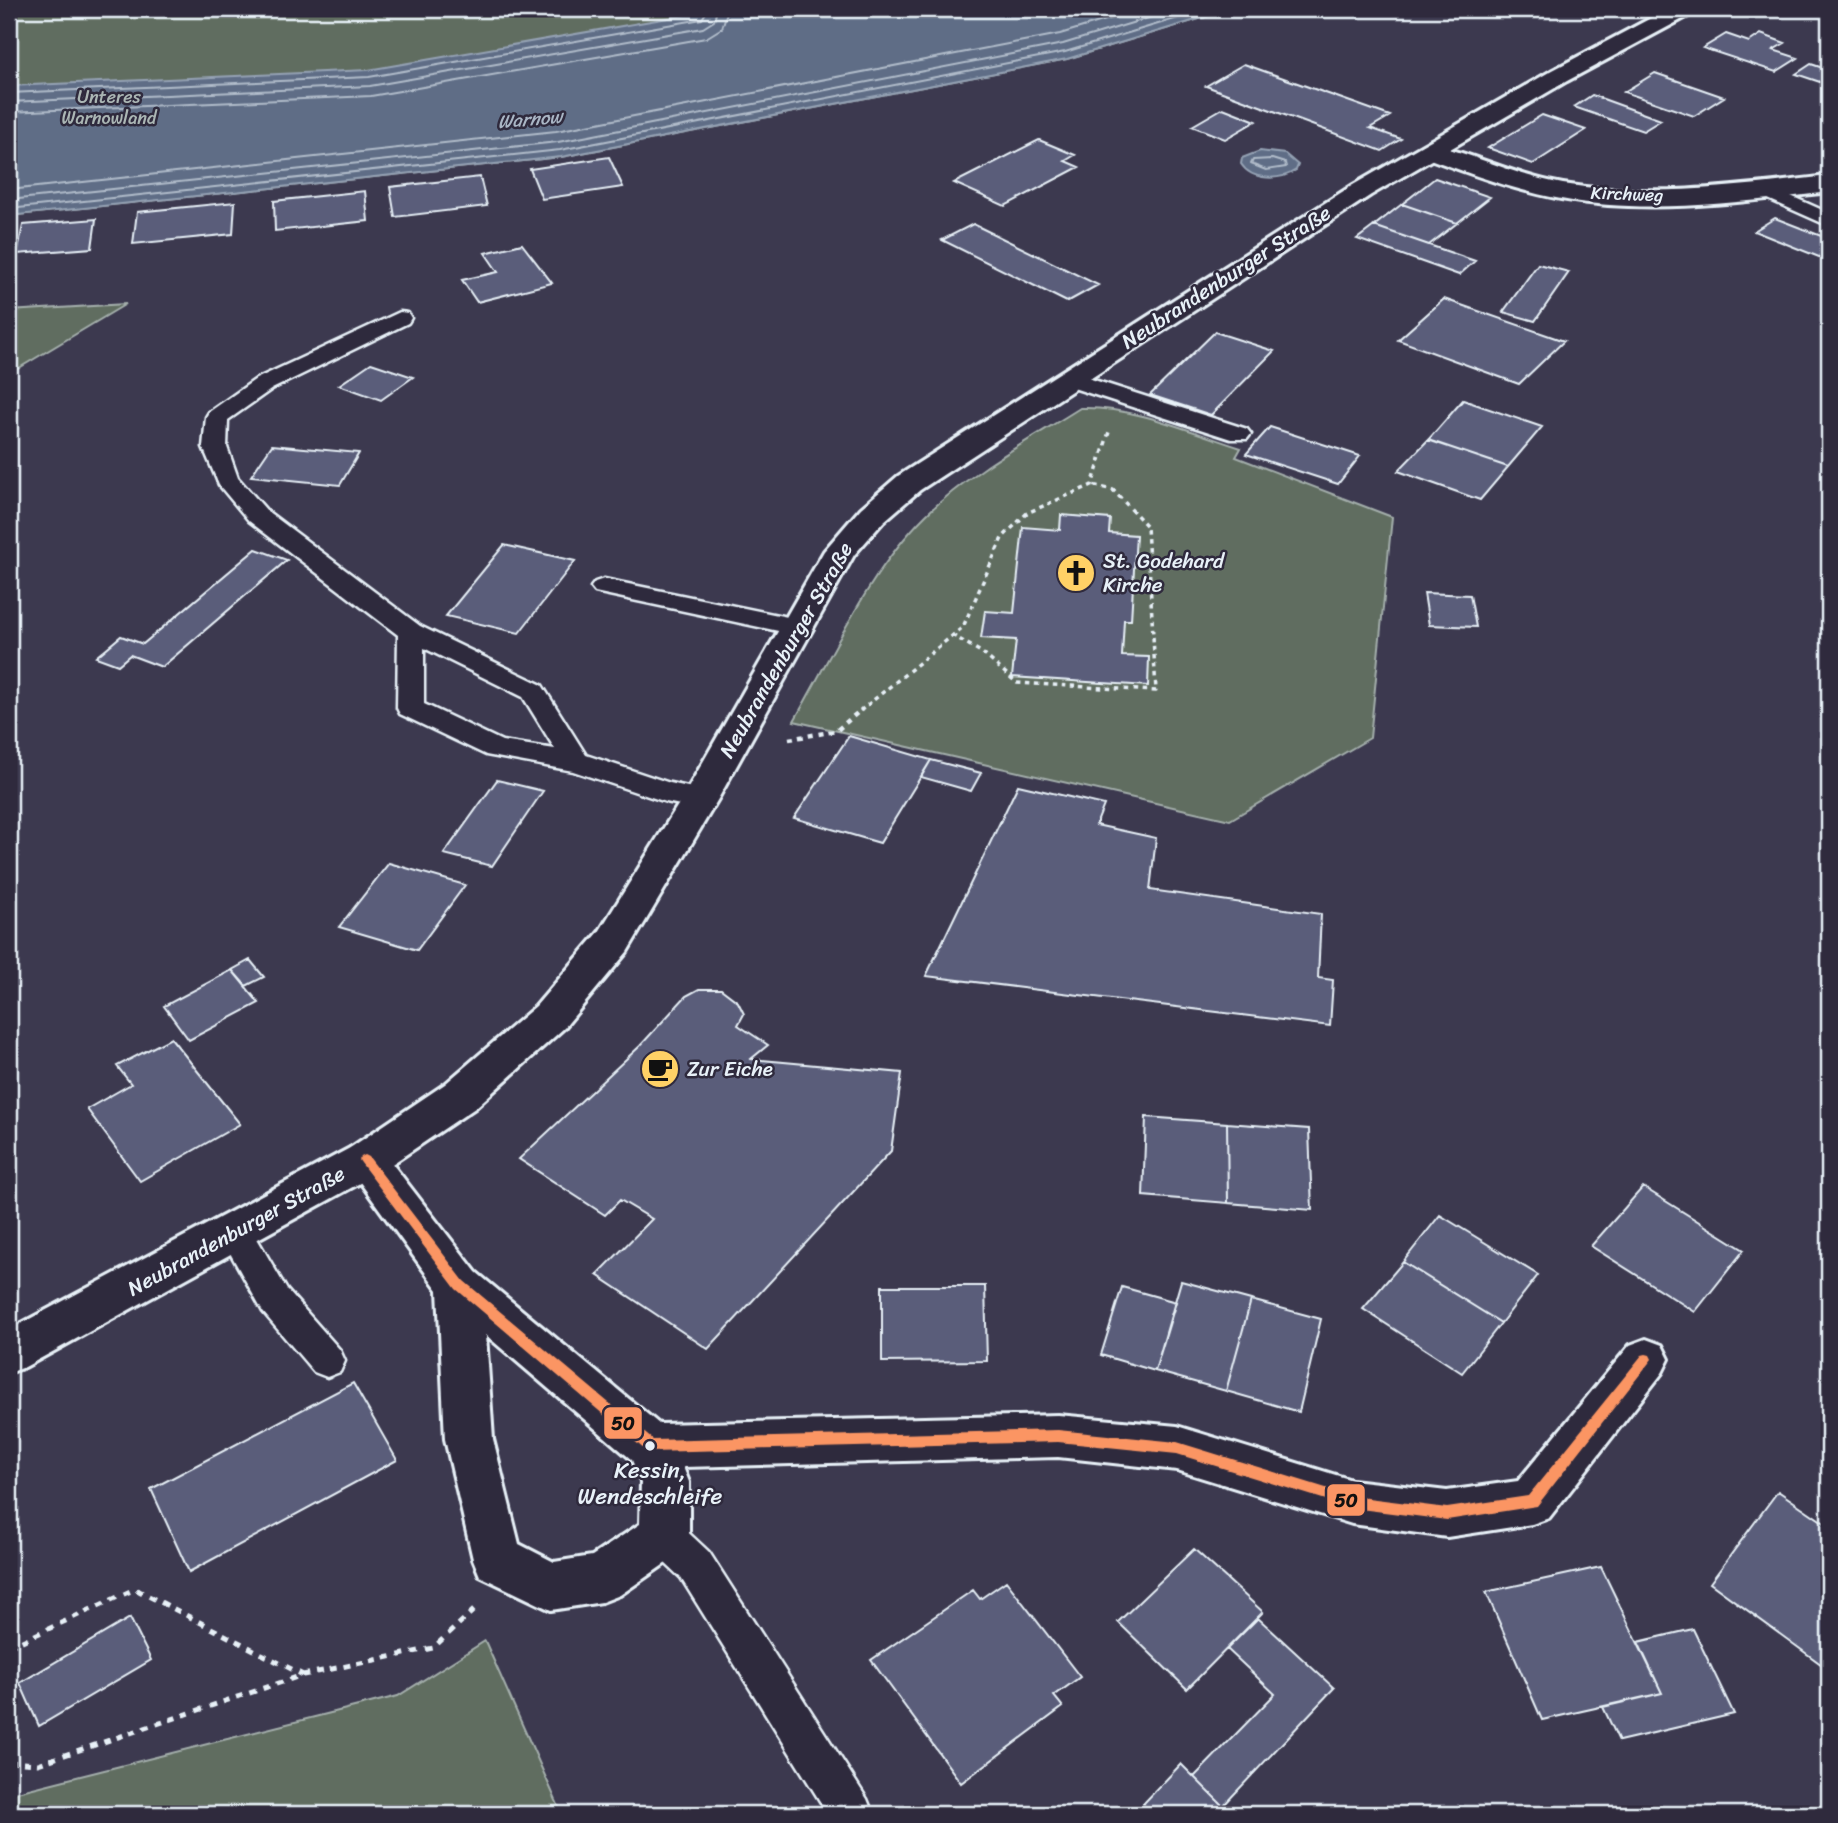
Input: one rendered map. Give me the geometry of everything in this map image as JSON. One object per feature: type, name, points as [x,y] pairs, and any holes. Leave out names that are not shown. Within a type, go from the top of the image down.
[{"type":"main road","name":"Neubrandenburger Straße","points":[[9,1353],[236,1233],[365,1160],[460,1096],[550,1017],[613,942],[700,799],[840,551],[873,515],[909,483],[1362,190],[1684,9]]},
{"type":"main road","name":"Kirchweg","points":[[1431,151],[1528,184],[1592,194],[1655,197],[1766,191],[1829,184]]},
{"type":"main road","points":[[365,1160],[460,1284],[650,1446],[665,1482],[664,1536],[602,1578],[551,1586],[498,1559],[469,1439],[460,1284]]},
{"type":"main road","points":[[650,1446],[1058,1436],[1177,1448],[1352,1502],[1447,1514],[1532,1502],[1646,1359]]},
{"type":"lane","points":[[1766,191],[1829,220]]},
{"type":"lane","points":[[400,318],[264,384],[218,417],[215,447],[227,480],[258,516],[411,632],[533,691],[576,762]]},
{"type":"lane","points":[[1069,379],[1239,434]]},
{"type":"lane","points":[[604,587],[797,627]]},
{"type":"lane","points":[[411,632],[410,708],[496,749],[576,762],[666,792],[700,799]]},
{"type":"lane","points":[[236,1233],[275,1301],[327,1361]]},
{"type":"lane","points":[[664,1536],[695,1565],[852,1814]]},
{"type":"path","points":[[1092,485],[1116,412],[1130,399]]},
{"type":"path","points":[[728,750],[836,732],[952,635],[963,626],[1002,538],[1027,513],[1092,485],[1113,490],[1147,526],[1156,691],[1017,682],[981,652],[952,635]]},
{"type":"path","points":[[9,1762],[38,1764],[303,1675],[433,1648],[519,1570]]},
{"type":"path","points":[[9,1647],[135,1589],[303,1675]]},
{"type":"green space","name":"Unteres Warnowland","points":[[9,9],[1232,9],[1067,59],[561,157],[9,216]]},
{"type":"green space","points":[[126,304],[9,374],[9,311]]},
{"type":"green space","points":[[1080,408],[1100,408],[1141,416],[1241,448],[1236,457],[1392,517],[1370,738],[1230,820],[794,721],[870,587],[887,561],[926,515],[962,484],[1000,457]]},
{"type":"green space","points":[[485,1641],[562,1814],[9,1814],[9,1794],[398,1696]]},
{"type":"water","name":"Unteres Warnowland","points":[[720,9],[1232,9],[1067,59],[561,157],[9,216],[9,86],[368,70]]},
{"type":"water","points":[[1260,151],[1285,154],[1298,165],[1296,170],[1267,178],[1252,174],[1241,164],[1242,158]]},
{"type":"building","points":[[1726,34],[1749,42],[1761,34],[1785,43],[1773,50],[1798,58],[1776,72],[1703,48]]},
{"type":"building","points":[[1244,64],[1390,116],[1370,128],[1401,139],[1382,151],[1206,86]]},
{"type":"building","points":[[1811,64],[1829,70],[1829,85],[1796,74]]},
{"type":"building","points":[[1655,73],[1724,97],[1694,116],[1624,92]]},
{"type":"building","points":[[1592,95],[1661,120],[1643,131],[1574,107]]},
{"type":"building","points":[[1223,108],[1256,121],[1225,139],[1192,126]]},
{"type":"building","points":[[1542,115],[1586,130],[1533,164],[1488,148]]},
{"type":"building","points":[[1039,140],[1075,155],[1065,161],[1079,167],[1005,206],[954,183]]},
{"type":"building","points":[[609,157],[623,187],[542,199],[530,169]]},
{"type":"building","points":[[480,177],[487,206],[395,217],[390,187]]},
{"type":"building","points":[[1435,178],[1490,197],[1457,223],[1402,204]]},
{"type":"building","points":[[365,191],[368,221],[275,231],[274,201]]},
{"type":"building","points":[[235,202],[233,234],[133,244],[137,212]]},
{"type":"building","points":[[1402,204],[1457,223],[1429,245],[1374,226]]},
{"type":"building","points":[[1775,218],[1829,239],[1829,261],[1754,231]]},
{"type":"building","points":[[96,219],[92,248],[17,254],[23,225]]},
{"type":"building","points":[[973,224],[1098,285],[1067,302],[942,240]]},
{"type":"building","points":[[1374,226],[1475,261],[1459,275],[1357,239]]},
{"type":"building","points":[[522,244],[552,283],[477,302],[462,280],[498,272],[485,253]]},
{"type":"building","points":[[1538,264],[1569,272],[1535,321],[1503,312]]},
{"type":"building","points":[[1444,299],[1564,341],[1519,384],[1398,340]]},
{"type":"building","points":[[1215,332],[1274,351],[1211,415],[1150,395]]},
{"type":"building","points":[[371,363],[413,377],[381,400],[339,385]]},
{"type":"building","points":[[1463,400],[1542,427],[1508,467],[1428,440]]},
{"type":"building","points":[[1270,427],[1360,456],[1338,484],[1246,454]]},
{"type":"building","points":[[1428,440],[1508,467],[1480,500],[1398,471]]},
{"type":"building","points":[[272,445],[359,453],[340,485],[251,476]]},
{"type":"building","name":"St. Godehard Kirche","points":[[1061,515],[1110,519],[1109,533],[1136,535],[1131,620],[1124,620],[1122,656],[1149,657],[1148,686],[1012,677],[1016,640],[981,638],[985,611],[1014,613],[1023,527],[1060,530]]},
{"type":"building","points":[[504,545],[575,561],[519,633],[446,616]]},
{"type":"building","points":[[256,549],[287,560],[162,667],[130,655],[118,665],[96,657],[121,636],[143,644]]},
{"type":"building","points":[[1424,593],[1470,595],[1476,627],[1429,625]]},
{"type":"building","points":[[849,736],[931,760],[880,843],[794,818]]},
{"type":"building","points":[[931,760],[981,773],[971,791],[921,777]]},
{"type":"building","points":[[497,780],[543,791],[492,866],[444,854]]},
{"type":"building","points":[[1018,785],[1104,805],[1096,825],[1156,838],[1150,890],[1321,914],[1318,978],[1333,980],[1330,1026],[926,976]]},
{"type":"building","points":[[389,863],[465,885],[417,950],[339,927]]},
{"type":"building","points":[[250,960],[264,977],[246,986],[232,970]]},
{"type":"building","points":[[232,970],[259,1003],[189,1040],[164,1006]]},
{"type":"building","points":[[699,989],[721,989],[738,1002],[744,1014],[738,1025],[768,1045],[751,1059],[902,1073],[891,1151],[708,1349],[597,1275],[652,1219],[620,1200],[605,1215],[519,1159],[640,1046],[686,996]]},
{"type":"building","points":[[171,1038],[240,1124],[140,1181],[87,1109],[131,1084],[117,1066]]},
{"type":"building","points":[[1146,1117],[1227,1123],[1228,1203],[1143,1196]]},
{"type":"building","points":[[1227,1123],[1309,1129],[1312,1210],[1228,1203]]},
{"type":"building","points":[[1643,1187],[1744,1250],[1695,1312],[1591,1246]]},
{"type":"building","points":[[1440,1215],[1538,1275],[1501,1323],[1403,1262]]},
{"type":"building","points":[[1403,1262],[1501,1323],[1462,1373],[1363,1309]]},
{"type":"building","points":[[1181,1281],[1251,1300],[1226,1391],[1155,1371]]},
{"type":"building","points":[[882,1286],[985,1286],[987,1361],[882,1362]]},
{"type":"building","points":[[1122,1287],[1176,1302],[1155,1371],[1101,1355]]},
{"type":"building","points":[[1251,1300],[1321,1319],[1299,1412],[1226,1391]]},
{"type":"building","points":[[353,1383],[397,1460],[189,1572],[151,1489]]},
{"type":"building","points":[[1778,1491],[1829,1526],[1829,1670],[1710,1583]]},
{"type":"building","points":[[1194,1549],[1263,1612],[1187,1689],[1118,1622]]},
{"type":"building","points":[[1601,1567],[1662,1693],[1542,1720],[1486,1592]]},
{"type":"building","points":[[1006,1581],[1080,1677],[1054,1696],[1063,1707],[961,1783],[871,1660],[973,1590],[980,1599]]},
{"type":"building","points":[[130,1618],[151,1660],[39,1726],[20,1683]]},
{"type":"building","points":[[1258,1618],[1334,1688],[1223,1806],[1194,1777],[1275,1694],[1227,1649]]},
{"type":"building","points":[[1693,1629],[1734,1714],[1619,1741],[1603,1707],[1662,1693],[1638,1642]]},
{"type":"building","points":[[1181,1764],[1223,1806],[1215,1814],[1153,1814],[1143,1804]]},
{"type":"transit line","name":"50","points":[[365,1160],[460,1285],[650,1446],[1058,1436],[1177,1448],[1352,1502],[1447,1514],[1532,1502],[1646,1359]]},
{"type":"place","name":"St. Godehard Kirche","points":[[1076,573]]},
{"type":"place","name":"Zur Eiche","points":[[660,1069]]},
{"type":"place","name":"Kessin, Wendeschleife","points":[[650,1446]]},
{"type":"water label","name":"Warnow","points":[[530,119]]}]
